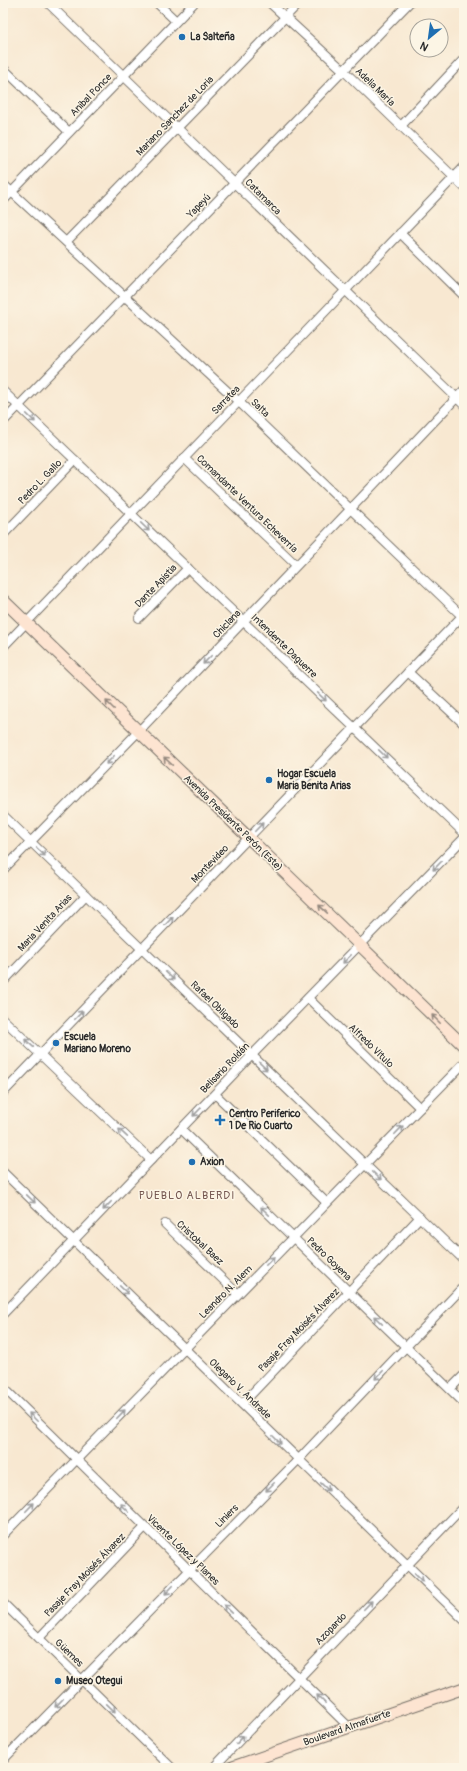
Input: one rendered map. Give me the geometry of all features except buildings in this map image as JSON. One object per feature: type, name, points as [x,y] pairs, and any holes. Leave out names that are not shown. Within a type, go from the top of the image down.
[{"type":"main road","name":"Avenida Presidente Perón (Este)","points":[[3,600],[464,1046]]},
{"type":"main road","name":"Boulevard Almafuerte","points":[[230,1768],[464,1688]]},
{"type":"street","name":"Catamarca","points":[[48,3],[464,405]]},
{"type":"street","points":[[157,3],[176,21]]},
{"type":"street","name":"Anibal Ponce","points":[[3,201],[194,3]]},
{"type":"street","name":"Adelia María","points":[[270,3],[344,71],[464,187]]},
{"type":"street","name":"Mariano Sanchez de Loria","points":[[66,242],[299,3]]},
{"type":"street","name":"Yapeyú","points":[[3,422],[409,3]]},
{"type":"street","points":[[401,126],[464,59]]},
{"type":"street","points":[[3,68],[68,132]]},
{"type":"street","name":"Sarratea","points":[[3,647],[344,290],[464,167]]},
{"type":"street","name":"Salta","points":[[3,184],[238,401],[463,616]]},
{"type":"street","points":[[400,233],[464,296]]},
{"type":"street","name":"Chiclana","points":[[3,870],[138,732],[464,390]]},
{"type":"street","name":"Intendente Daguerre","points":[[3,391],[464,832]]},
{"type":"street","name":"Comandante Ventura Echeverría","points":[[184,458],[296,565]]},
{"type":"street","name":"Pedro L. Gallo","points":[[3,535],[75,460]]},
{"type":"street","name":"Dante Apistia","points":[[139,618],[188,568]]},
{"type":"street","name":"Montevideo","points":[[3,1093],[463,616]]},
{"type":"street","points":[[408,672],[464,724]]},
{"type":"street","name":"Rafael Obligado","points":[[3,815],[464,1260]]},
{"type":"street","name":"Belisario Roldán","points":[[3,1314],[252,1055],[464,838]]},
{"type":"street","name":"Maria Venita Arias","points":[[3,982],[86,895]]},
{"type":"street","name":"Alfredo Vitulo","points":[[308,998],[420,1108]]},
{"type":"street","points":[[3,1019],[151,1160]]},
{"type":"street","name":"Leandro N. Alem","points":[[3,1535],[464,1063]]},
{"type":"street","points":[[215,1094],[327,1203]]},
{"type":"street","name":"Pedro Goyena","points":[[181,1129],[464,1403]]},
{"type":"street","name":"Olegario V. Andrade","points":[[3,1172],[406,1566],[464,1620]]},
{"type":"street","name":"Pasaje Fray Moisés Álvarez","points":[[242,1404],[420,1218]]},
{"type":"street","name":"Cristobal Baez","points":[[165,1224],[238,1294]]},
{"type":"street","name":"Liniers","points":[[3,1760],[188,1570],[298,1460],[464,1286]]},
{"type":"street","points":[[450,1389],[464,1375]]},
{"type":"street","name":"Vicente López y Planes","points":[[3,1388],[349,1727]]},
{"type":"street","name":"Azopardo","points":[[213,1768],[298,1677],[464,1506]]},
{"type":"street","name":"Pasaje Fray Moisés Álvarez","points":[[39,1638],[145,1527]]},
{"type":"street","name":"Güemes","points":[[3,1603],[172,1768]]},
{"type":"place","name":"La Salteña","points":[[182,37]]},
{"type":"place","name":"Hogar Escuela Maria Benita Arias","points":[[269,780]]},
{"type":"place","name":"Escuela Mariano Moreno","points":[[56,1043]]},
{"type":"place","name":"Centro Periferico 1 De Rio Cuarto","points":[[220,1120]]},
{"type":"place","name":"Axion","points":[[192,1162]]},
{"type":"place","name":"Museo Otegui","points":[[58,1681]]},
{"type":"district","name":"PUEBLO ALBERDI","points":[[187,1195]]}]
